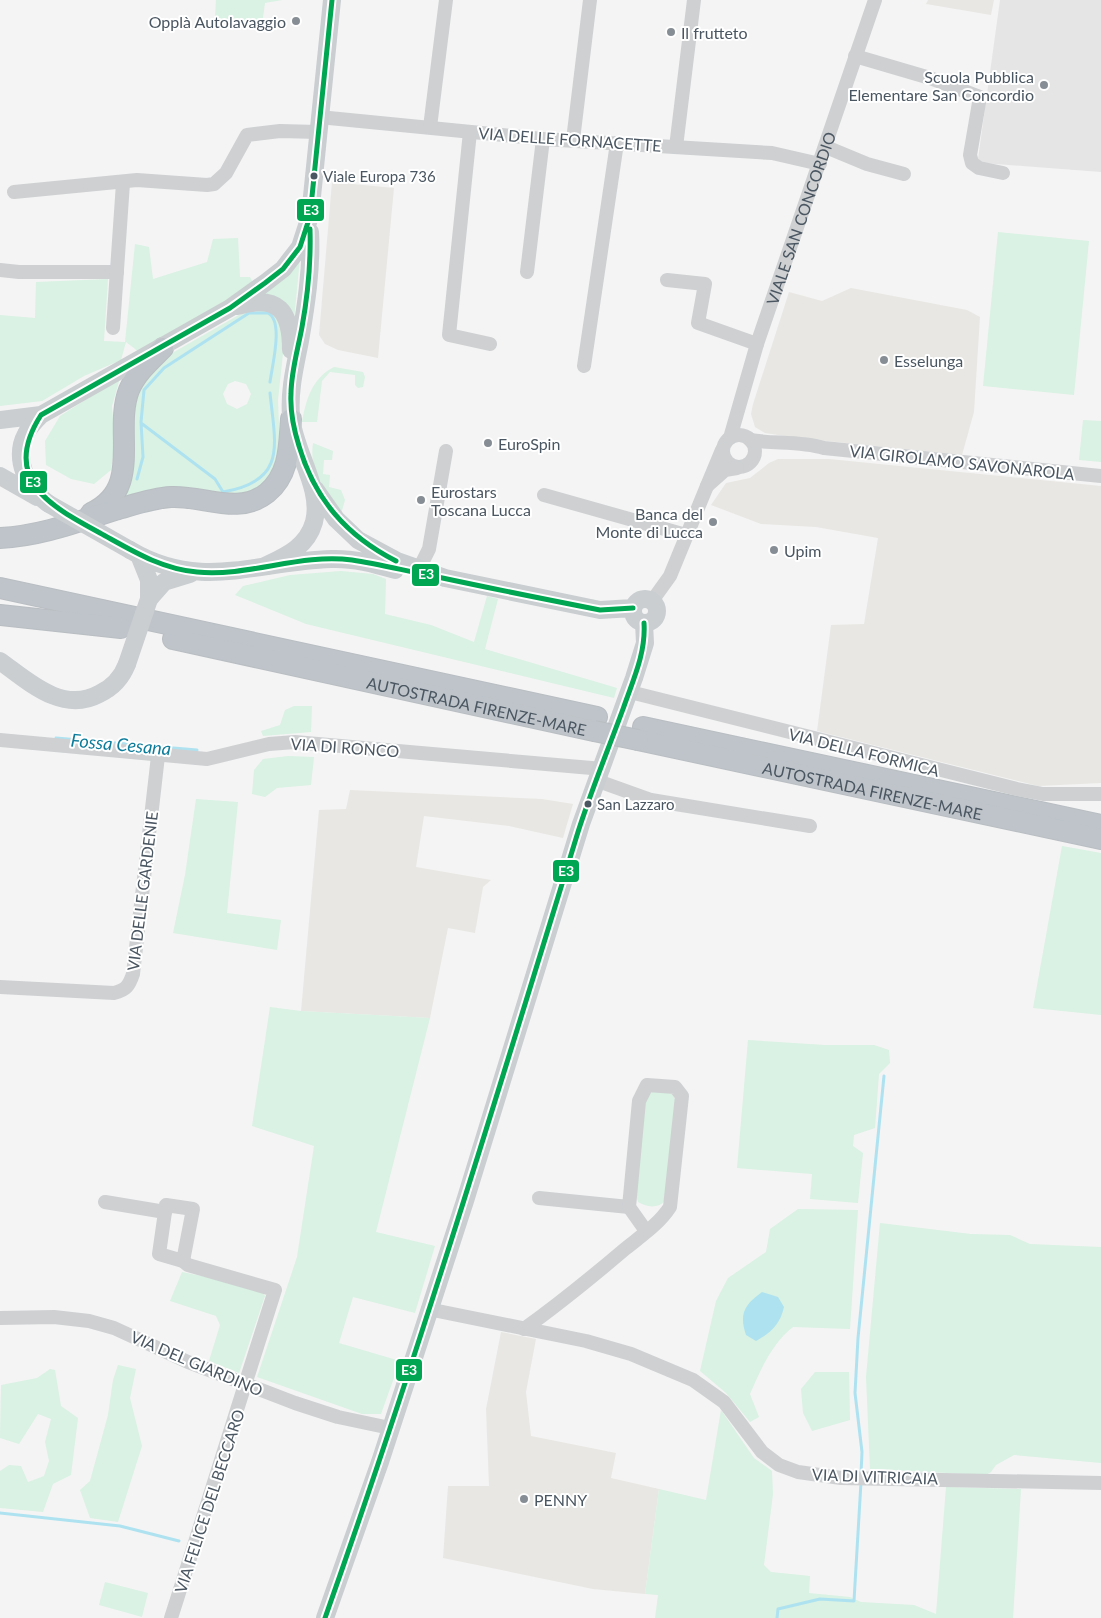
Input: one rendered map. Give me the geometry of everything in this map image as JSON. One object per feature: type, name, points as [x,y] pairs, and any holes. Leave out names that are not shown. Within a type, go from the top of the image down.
[{"type":"highway","points":[[59,528],[94,512],[110,499],[115,491],[120,482],[125,460],[124,418],[129,390],[138,374],[162,348]]},
{"type":"highway","points":[[0,538],[24,536],[59,528],[162,498],[187,497],[230,504],[257,499],[274,487],[284,472],[287,462],[291,419]]},
{"type":"highway","name":"AUTOSTRADA FIRENZE-MARE","points":[[0,588],[595,724]]},
{"type":"highway","name":"AUTOSTRADA FIRENZE-MARE","points":[[0,602],[639,733],[1101,825]]},
{"type":"highway","points":[[0,615],[121,628]]},
{"type":"highway","name":"AUTOSTRADA FIRENZE-MARE","points":[[639,733],[1101,839]]},
{"type":"main road","points":[[292,380],[300,341],[308,274],[311,243],[310,216],[332,0]]},
{"type":"main road","points":[[0,420],[41,415],[230,308],[289,262],[300,247],[310,216]]},
{"type":"main road","points":[[230,308],[263,301],[274,304],[284,312],[288,319],[292,380],[291,419],[312,485],[315,512],[308,536],[294,550],[265,566]]},
{"type":"main road","points":[[41,415],[25,435],[21,455],[27,480],[47,503]]},
{"type":"main road","points":[[0,476],[134,552],[165,567],[195,572],[228,572],[331,559],[351,560],[433,578],[445,578]]},
{"type":"main road","points":[[312,485],[336,519],[358,540],[377,552],[445,578],[600,610],[633,608],[640,599],[652,601]]},
{"type":"main road","points":[[0,661],[46,693],[72,701],[89,699],[107,690],[119,678],[127,664],[149,598],[149,580],[134,552]]},
{"type":"main road","points":[[149,598],[164,582],[195,572]]},
{"type":"main road","name":"VIALE SAN CONCORDIO","points":[[644,623],[652,621],[656,615],[656,607],[652,601]]},
{"type":"main road","points":[[326,1618],[465,1201],[556,901],[630,692],[645,643],[644,623],[636,620],[633,608]]},
{"type":"street","points":[[430,127],[446,0]]},
{"type":"street","points":[[573,140],[590,0]]},
{"type":"street","points":[[676,146],[694,0]]},
{"type":"street","name":"VIALE SAN CONCORDIO","points":[[652,601],[670,576],[726,444],[757,344],[875,0]]},
{"type":"street","points":[[855,56],[930,78],[980,97],[970,155],[972,163],[979,168],[1002,172]]},
{"type":"street","name":"VIA DELLE FORNACETTE","points":[[124,183],[137,180],[214,184],[226,172],[247,135],[318,125],[430,127],[543,139],[772,153],[820,164]]},
{"type":"street","points":[[470,132],[449,335],[490,344]]},
{"type":"street","points":[[527,272],[543,139]]},
{"type":"street","points":[[584,366],[617,143]]},
{"type":"street","points":[[826,147],[867,164],[904,174]]},
{"type":"street","points":[[14,192],[124,183],[112,328]]},
{"type":"street","points":[[0,270],[19,272],[117,272]]},
{"type":"street","points":[[667,280],[705,284],[698,324],[757,344]]},
{"type":"street","points":[[737,468],[727,462],[726,444],[742,436],[750,440],[754,455]]},
{"type":"street","name":"VIA GIROLAMO SAVONAROLA","points":[[750,440],[771,444],[811,444],[824,448]]},
{"type":"street","name":"VIA GIROLAMO SAVONAROLA","points":[[754,455],[771,451],[824,448],[1101,476]]},
{"type":"street","points":[[419,568],[429,549],[446,451]]},
{"type":"street","name":"VIALE SAN CONCORDIO","points":[[707,486],[725,470],[748,464],[754,455]]},
{"type":"street","points":[[544,495],[686,535]]},
{"type":"street","name":"VIA DELLA FORMICA","points":[[630,692],[1017,789],[1043,794],[1101,794]]},
{"type":"street","name":"VIA DI RONCO","points":[[0,740],[206,759],[269,744],[295,742],[601,775],[650,800],[810,826]]},
{"type":"street","name":"VIA DELLE GARDENIE","points":[[0,987],[114,993],[125,990],[130,984],[133,974],[158,756]]},
{"type":"street","points":[[524,1329],[564,1300],[664,1216],[670,1207],[682,1096],[675,1087],[647,1085],[642,1094],[629,1207],[646,1231]]},
{"type":"street","points":[[539,1198],[629,1207]]},
{"type":"street","points":[[105,1202],[165,1212]]},
{"type":"street","points":[[183,1261],[193,1209],[166,1205],[159,1254],[183,1261],[188,1265],[275,1290],[246,1384]]},
{"type":"street","name":"VIA DI VITRICAIA","points":[[428,1309],[586,1340],[625,1352],[693,1380],[724,1402],[762,1452],[779,1465],[818,1476],[1101,1483]]},
{"type":"street","name":"VIA DEL GIARDINO","points":[[0,1318],[54,1317],[89,1321],[114,1328],[188,1362],[246,1384],[338,1417],[390,1428]]},
{"type":"street","name":"VIA FELICE DEL BECCARO","points":[[171,1618],[246,1384]]},
{"type":"shaded area","points":[[928,0],[994,0],[991,15],[926,4]]},
{"type":"shaded area","name":"Scuola Pubblica Elementare San Concordio","points":[[1000,0],[1101,0],[1101,172],[983,163],[978,159]]},
{"type":"shaded area","points":[[332,182],[394,188],[378,358],[338,350],[325,344],[319,335]]},
{"type":"shaded area","points":[[851,288],[967,310],[980,317],[974,412],[962,455],[798,438],[765,433],[755,427],[751,414],[753,404],[789,292],[822,301]]},
{"type":"shaded area","points":[[778,459],[829,459],[1101,486],[1101,783],[1038,786],[817,731],[831,625],[864,624],[878,538],[816,527],[761,524],[711,505],[726,483],[750,478],[769,463]]},
{"type":"shaded area","points":[[350,790],[542,799],[573,804],[563,838],[509,826],[424,816],[416,867],[491,880],[483,887],[475,933],[448,928],[430,1018],[301,1011],[319,810],[346,809]]},
{"type":"shaded area","points":[[501,1332],[536,1339],[526,1392],[531,1436],[616,1453],[611,1478],[659,1489],[645,1594],[593,1589],[443,1558],[448,1486],[489,1486],[486,1409]]},
{"type":"green space","points":[[216,0],[282,0],[265,3],[262,24],[215,18]]},
{"type":"green space","points":[[998,232],[1089,241],[1074,395],[983,386]]},
{"type":"green space","points":[[238,238],[240,277],[250,277],[253,283],[204,315],[139,352],[126,342],[121,360],[84,376],[42,401],[0,406],[0,315],[35,318],[36,282],[108,279],[104,341],[125,342],[135,244],[149,247],[153,279],[207,262],[213,239]]},
{"type":"green space","points":[[300,258],[294,320],[264,293]]},
{"type":"green space","points":[[266,310],[278,317],[285,335],[278,400],[279,466],[258,492],[120,504],[130,404],[160,360],[247,311]],"holes":[[[235,381],[246,384],[251,394],[247,404],[237,409],[227,404],[223,394],[228,384]]]},
{"type":"green space","points":[[334,367],[363,372],[365,377],[363,387],[358,388],[355,385],[355,375],[330,372],[322,381],[317,422],[302,422],[308,398],[315,383]]},
{"type":"green space","points":[[120,378],[112,406],[115,443],[111,470],[94,484],[71,479],[46,465],[45,441],[60,416]]},
{"type":"green space","points":[[1083,420],[1101,421],[1101,462],[1079,460]]},
{"type":"green space","points":[[313,443],[333,451],[332,460],[324,460],[323,474],[330,475],[329,487],[341,490],[345,500],[341,514],[319,481],[313,463]]},
{"type":"green space","points":[[341,571],[373,574],[386,579],[385,614],[431,625],[474,642],[487,596],[498,599],[485,649],[617,688],[614,698],[306,624],[235,595],[243,586],[290,575]]},
{"type":"green space","points":[[294,706],[312,706],[311,732],[263,736],[261,731],[280,725],[285,710]]},
{"type":"green space","points":[[288,756],[314,757],[311,785],[277,788],[265,797],[252,794],[254,770],[263,759]]},
{"type":"green space","points":[[196,799],[238,802],[227,913],[281,920],[277,950],[173,933],[185,875]]},
{"type":"green space","points":[[1062,846],[1101,853],[1101,1015],[1033,1008]]},
{"type":"green space","points":[[270,1007],[301,1011],[430,1018],[376,1232],[435,1246],[415,1313],[353,1297],[339,1343],[400,1361],[381,1414],[362,1414],[257,1377],[297,1257],[314,1146],[252,1126]]},
{"type":"green space","points":[[748,1040],[825,1045],[874,1045],[889,1050],[890,1063],[879,1074],[875,1128],[854,1135],[853,1146],[863,1153],[858,1203],[810,1199],[812,1174],[737,1168]]},
{"type":"green space","points":[[658,1090],[670,1093],[676,1102],[665,1201],[662,1204],[652,1206],[638,1202],[636,1196],[645,1101],[650,1093]]},
{"type":"green space","points":[[798,1209],[858,1210],[850,1329],[793,1327],[773,1349],[758,1376],[750,1394],[759,1417],[750,1422],[726,1393],[700,1371],[716,1301],[728,1278],[766,1252],[770,1229]]},
{"type":"green space","points":[[880,1223],[971,1234],[1010,1235],[1030,1244],[1101,1247],[1101,1463],[1014,1455],[996,1465],[986,1475],[870,1469],[866,1377]]},
{"type":"green space","points":[[182,1272],[260,1288],[265,1296],[239,1373],[209,1361],[220,1325],[216,1316],[170,1301]]},
{"type":"green space","points":[[118,1365],[136,1369],[130,1398],[142,1446],[118,1522],[90,1518],[80,1490],[90,1481],[108,1415],[113,1380]]},
{"type":"green space","points":[[50,1369],[55,1370],[61,1406],[78,1418],[71,1475],[53,1484],[43,1512],[0,1508],[0,1471],[9,1465],[21,1466],[28,1482],[44,1476],[49,1461],[45,1442],[51,1419],[38,1414],[19,1444],[0,1438],[1,1385],[37,1378]]},
{"type":"green space","points":[[815,1372],[849,1372],[850,1420],[812,1431],[803,1413],[801,1389]]},
{"type":"green space","points":[[721,1410],[754,1458],[772,1471],[773,1494],[764,1565],[771,1572],[810,1576],[809,1593],[850,1597],[861,1602],[914,1605],[936,1614],[946,1487],[1021,1489],[1013,1618],[655,1618],[658,1595],[645,1594],[659,1489],[706,1500]]},
{"type":"green space","points":[[105,1582],[148,1593],[142,1617],[99,1605]]},
{"type":"water","points":[[762,1292],[778,1297],[784,1307],[774,1327],[756,1341],[746,1335],[743,1316],[747,1306]]},
{"type":"waterway","points":[[137,479],[143,457],[141,422],[144,390],[164,368],[249,313],[268,313],[273,318],[276,334],[270,382]]},
{"type":"waterway","points":[[141,423],[215,479],[223,492],[244,487],[258,479],[268,469],[273,458],[274,444],[270,393]]},
{"type":"waterway","name":"Fossa Cesana","points":[[56,738],[197,750]]},
{"type":"waterway","points":[[861,1474],[862,1452],[855,1393],[858,1338],[884,1076]]},
{"type":"waterway","points":[[777,1618],[778,1609],[820,1599],[854,1601],[861,1482]]},
{"type":"waterway","points":[[0,1513],[120,1526],[179,1541]]},
{"type":"transit line","name":"E3","points":[[332,0],[310,216],[300,247],[283,269],[230,308],[41,415],[30,437],[26,457],[28,473],[36,488],[49,501],[81,523],[147,558],[184,570],[216,573],[313,560],[352,560],[600,610],[633,608]]},
{"type":"transit line","name":"E3","points":[[310,229],[310,254],[304,315],[291,386],[291,407],[299,446],[314,483],[335,514],[362,540],[396,561]]},
{"type":"transit line","name":"E3","points":[[325,1618],[424,1325],[583,817],[638,666],[643,645],[644,623]]},
{"type":"place","name":"Opplà Autolavaggio","points":[[296,21]]},
{"type":"place","name":"Il frutteto","points":[[671,32]]},
{"type":"place","name":"Scuola Pubblica Elementare San Concordio","points":[[1044,85]]},
{"type":"place","name":"Viale Europa 736","points":[[314,176]]},
{"type":"place","name":"Esselunga","points":[[884,360]]},
{"type":"place","name":"EuroSpin","points":[[488,443]]},
{"type":"place","name":"Eurostars Toscana Lucca","points":[[421,500]]},
{"type":"place","name":"Banca del Monte di Lucca","points":[[713,522]]},
{"type":"place","name":"Upim","points":[[774,550]]},
{"type":"place","name":"San Lazzaro","points":[[588,804]]},
{"type":"place","name":"PENNY","points":[[524,1499]]}]
